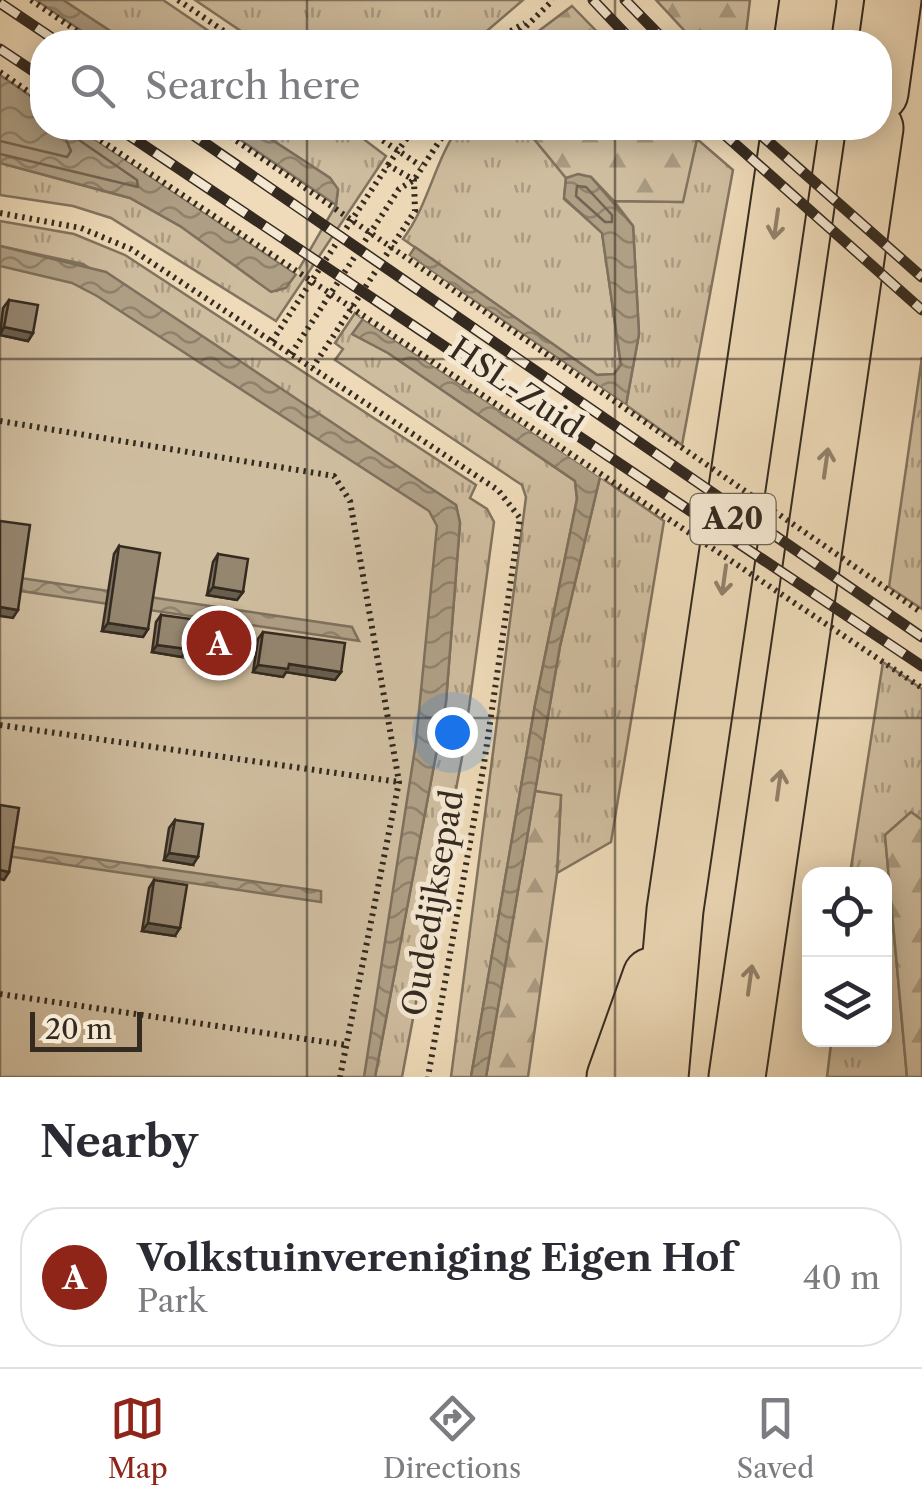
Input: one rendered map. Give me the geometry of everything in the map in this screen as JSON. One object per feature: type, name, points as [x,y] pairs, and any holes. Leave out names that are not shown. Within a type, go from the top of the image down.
[{"type":"highway","points":[[804,30],[808,0]]},
{"type":"highway","points":[[889,30],[893,0]]},
{"type":"highway","name":"A20","points":[[660,1077],[676,910],[788,140]]},
{"type":"highway","name":"A20","points":[[737,1077],[872,140]]},
{"type":"highway","name":"A20","points":[[615,1077],[676,910]]},
{"type":"path","points":[[31,0],[75,30]]},
{"type":"path","points":[[178,0],[222,30]]},
{"type":"path","points":[[522,30],[553,0]]},
{"type":"path","points":[[512,30],[534,17]]},
{"type":"path","points":[[0,72],[30,93]]},
{"type":"path","name":"HSL-Zuid","points":[[100,140],[922,688]]},
{"type":"path","name":"HSL-Zuid","points":[[235,140],[922,613]]},
{"type":"path","points":[[382,140],[421,166]]},
{"type":"path","points":[[272,341],[406,140]]},
{"type":"path","points":[[313,368],[415,212],[414,180],[439,140]]},
{"type":"path","points":[[388,165],[414,180]]},
{"type":"path","points":[[292,354],[400,189],[414,180]]},
{"type":"path","name":"Oudedijksepad","points":[[0,213],[102,235],[131,249],[498,490],[520,518],[484,764],[428,1077]]},
{"type":"path","points":[[0,422],[334,476],[350,501],[399,782],[340,1077]]},
{"type":"path","points":[[0,724],[399,782]]},
{"type":"path","points":[[0,994],[346,1046]]},
{"type":"green space","points":[[63,0],[163,0],[207,30],[109,30]]},
{"type":"green space","points":[[195,0],[523,0],[488,30],[239,30]]},
{"type":"green space","points":[[656,0],[750,0],[746,30],[684,30]]},
{"type":"green space","points":[[572,6],[595,30],[540,30]]},
{"type":"green space","points":[[272,140],[365,140],[386,156],[276,321],[111,218],[73,206],[0,195],[0,163],[130,198],[180,226],[296,274],[336,205],[338,190],[330,178]]},
{"type":"green space","points":[[451,140],[535,140],[566,178],[564,199],[602,232],[621,365],[614,374],[597,375],[403,239],[419,213]]},
{"type":"green space","points":[[535,140],[697,140],[683,202],[614,201],[591,177],[566,178]]},
{"type":"green space","points":[[698,140],[733,170],[682,445],[626,405],[639,334],[633,226],[614,201],[682,202]]},
{"type":"green space","points":[[0,221],[74,234],[125,255],[476,485],[470,498],[487,509],[494,522],[463,752],[402,1077],[375,1077],[446,702],[460,523],[456,505],[83,264],[0,246]]},
{"type":"green space","points":[[0,255],[83,275],[441,510],[450,545],[372,1077],[0,1077]]},
{"type":"green space","points":[[355,313],[363,319],[353,334],[388,353],[575,481],[577,499],[535,705],[471,1077],[451,1077],[526,497],[522,485],[335,360],[343,349],[335,343]]},
{"type":"green space","points":[[922,357],[922,609],[889,587]]},
{"type":"green space","points":[[600,477],[664,521],[611,842],[557,873],[561,796],[535,791],[560,646]]},
{"type":"green space","points":[[883,662],[922,689],[922,820],[911,812],[885,835],[888,867],[851,867]]},
{"type":"green space","points":[[535,791],[561,795],[557,873],[528,1077],[486,1077]]},
{"type":"green space","points":[[911,812],[922,820],[922,1077],[907,1077],[892,912],[892,867],[888,867],[885,835]]},
{"type":"green space","points":[[892,912],[907,1077],[827,1077],[831,1047],[892,1047]]},
{"type":"water","points":[[36,0],[63,0],[109,30],[80,30]]},
{"type":"water","points":[[0,75],[30,96],[30,140],[96,140],[296,274],[286,288],[271,292],[180,226],[130,198],[0,163]]},
{"type":"water","points":[[241,140],[272,140],[330,178],[338,189],[336,205]]},
{"type":"water","points":[[578,174],[591,177],[633,226],[639,334],[626,405],[409,256],[415,247],[597,375],[614,374],[621,365],[602,233],[564,198],[566,178]]},
{"type":"water","points":[[0,246],[106,272],[456,505],[460,523],[446,702],[375,1077],[364,1077],[416,742],[437,526],[429,511],[97,296],[72,283],[0,266]]},
{"type":"water","points":[[363,319],[600,477],[560,646],[486,1077],[471,1077],[535,705],[577,499],[575,481],[388,353],[352,334]]},
{"type":"water","points":[[0,575],[352,627],[359,641],[0,588]]},
{"type":"water","points":[[0,845],[321,891],[321,902],[0,855]]},
{"type":"pier","points":[[96,140],[105,140],[299,269],[300,276]]},
{"type":"pier","points":[[405,253],[630,408],[623,409],[495,322],[406,260]]},
{"type":"pier","points":[[366,315],[602,473],[604,480],[359,316]]},
{"type":"building","points":[[9,300],[38,305],[33,333],[4,327]]},
{"type":"building","points":[[0,521],[30,525],[18,610],[0,607]]},
{"type":"building","points":[[119,546],[160,553],[148,629],[108,623]]},
{"type":"building","points":[[218,554],[248,559],[243,592],[213,587]]},
{"type":"building","points":[[161,615],[191,619],[187,649],[157,645]]},
{"type":"building","points":[[263,632],[345,643],[341,672],[289,664],[288,669],[258,665]]},
{"type":"building","points":[[0,805],[19,808],[9,872],[0,870]]},
{"type":"building","points":[[175,820],[203,824],[198,857],[169,853]]},
{"type":"building","points":[[154,880],[187,885],[180,928],[148,923]]},
{"type":"railway","points":[[593,0],[622,30]]},
{"type":"railway","points":[[625,0],[654,30]]},
{"type":"railway","points":[[0,3],[40,30]]},
{"type":"railway","points":[[0,49],[30,69]]},
{"type":"railway","points":[[136,140],[922,666]]},
{"type":"railway","points":[[200,140],[922,637]]},
{"type":"railway","points":[[731,140],[922,310]]},
{"type":"railway","points":[[767,140],[922,277]]},
{"type":"place","name":"Volkstuinvereniging Eigen Hof","points":[[219,643]]}]
